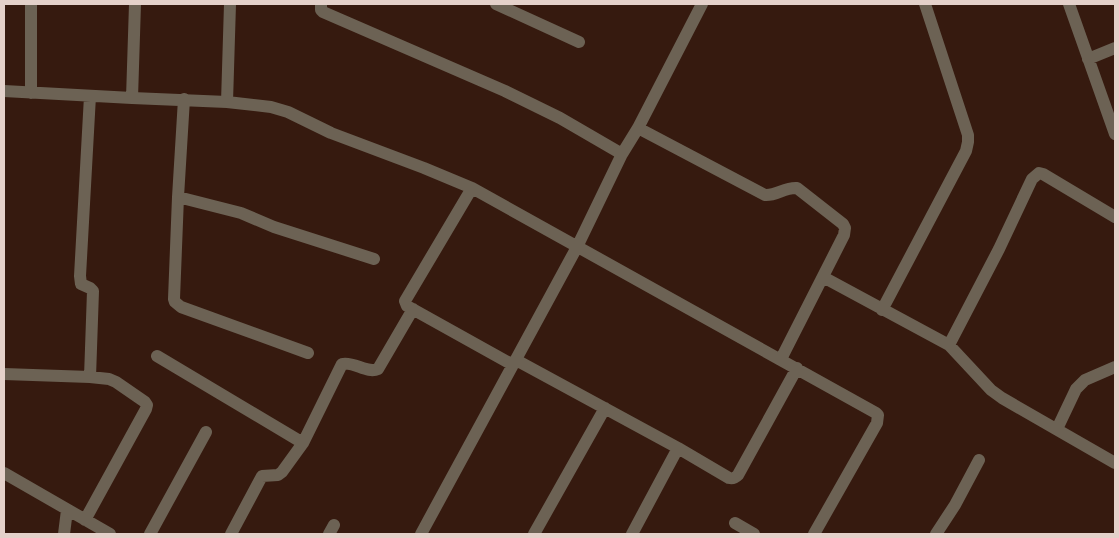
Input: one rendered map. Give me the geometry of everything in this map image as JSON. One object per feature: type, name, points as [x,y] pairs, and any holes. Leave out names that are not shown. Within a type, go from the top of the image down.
[{"type":"street","points":[[30,4],[31,93]]},
{"type":"street","points":[[132,98],[136,4]]},
{"type":"street","points":[[227,102],[230,4]]},
{"type":"street","points":[[321,4],[323,12],[505,91],[560,118],[622,154]]},
{"type":"street","points":[[496,4],[579,42]]},
{"type":"street","points":[[421,534],[577,247],[622,154],[638,128],[702,4]]},
{"type":"street","points":[[882,310],[966,151],[968,142],[968,135],[925,4]]},
{"type":"street","points":[[1068,4],[1115,134]]},
{"type":"street","points":[[1088,59],[1115,48]]},
{"type":"street","points":[[4,91],[184,99],[281,109],[331,133],[472,188],[781,359],[878,415],[877,423],[814,534]]},
{"type":"street","points":[[90,96],[80,276],[81,284],[90,288],[93,292],[90,377]]},
{"type":"street","points":[[184,99],[174,300],[181,307],[308,353]]},
{"type":"street","points":[[638,128],[765,195],[797,188],[844,224],[844,235],[781,359]]},
{"type":"street","points":[[949,345],[995,258],[1035,176],[1039,173],[1043,174],[1115,217]]},
{"type":"street","points":[[472,188],[405,301],[407,306],[605,408],[729,478],[736,477],[797,368]]},
{"type":"street","points":[[178,197],[241,213],[274,227],[374,259]]},
{"type":"street","points":[[823,277],[949,345],[991,390],[1002,398],[1115,462]]},
{"type":"street","points":[[231,534],[261,478],[282,472],[303,443],[342,364],[348,363],[373,371],[378,369],[414,309]]},
{"type":"street","points":[[157,356],[303,443]]},
{"type":"street","points":[[1057,429],[1076,389],[1085,380],[1115,367]]},
{"type":"street","points":[[4,374],[109,379],[147,405],[84,520]]},
{"type":"street","points":[[534,534],[605,408]]},
{"type":"street","points":[[150,534],[206,432]]},
{"type":"street","points":[[632,534],[678,448]]},
{"type":"street","points":[[936,534],[955,505],[979,460]]},
{"type":"street","points":[[4,474],[110,534]]},
{"type":"street","points":[[64,534],[67,510]]},
{"type":"street","points":[[735,524],[754,534]]}]
